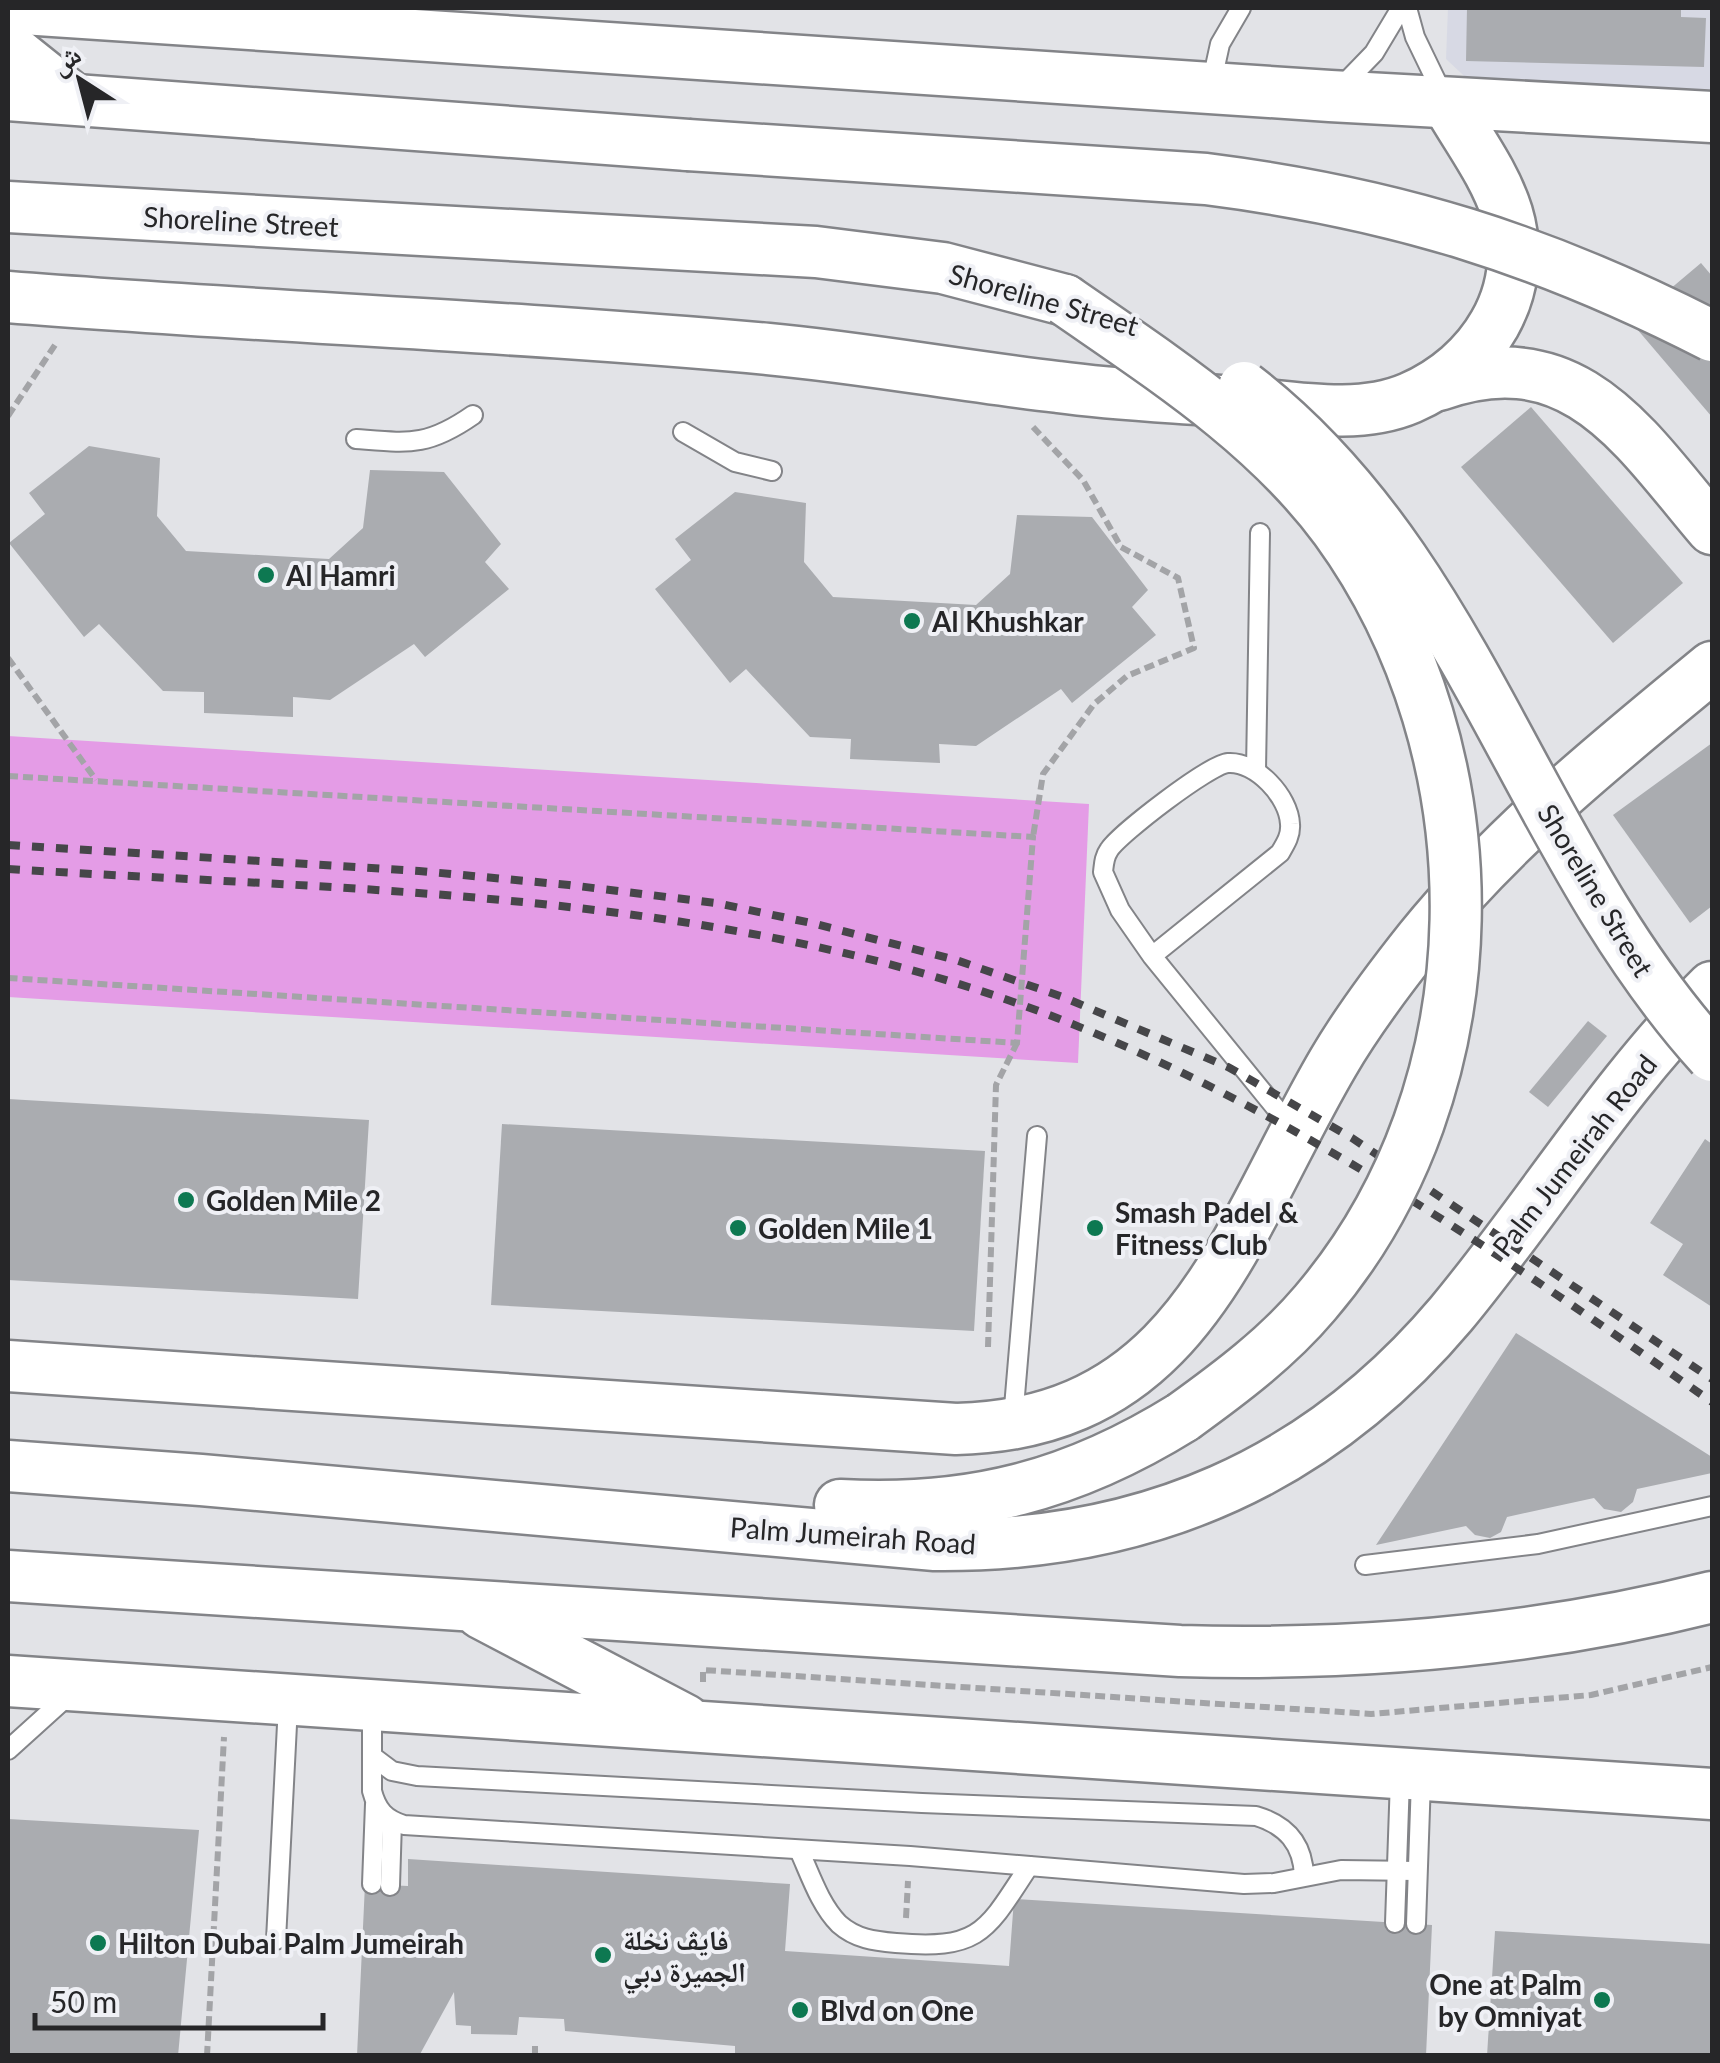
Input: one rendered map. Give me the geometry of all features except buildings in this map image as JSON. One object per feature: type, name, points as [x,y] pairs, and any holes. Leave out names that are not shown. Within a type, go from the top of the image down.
[{"type":"main road","points":[[8,8],[1448,104],[1712,118]]},
{"type":"main road","points":[[8,46],[73,99]]},
{"type":"main road","points":[[8,96],[1166,176],[1284,189],[1420,219],[1514,248],[1587,276],[1712,336]]},
{"type":"main road","points":[[8,297],[764,349],[1063,388],[1331,409],[1381,407],[1406,400],[1459,370],[1483,345],[1500,316],[1511,284],[1513,249],[1508,215],[1495,184],[1448,104]]},
{"type":"main road","name":"Shoreline Street","points":[[11,210],[880,258],[942,268],[1065,300],[1133,322],[1196,353],[1270,407],[1348,483],[1414,571],[1606,916],[1644,974],[1712,1056]]},
{"type":"main road","points":[[621,1516],[680,1502],[710,1500],[916,1507],[1010,1494],[1085,1469],[1142,1442],[1183,1416],[1274,1346],[1314,1304],[1360,1241],[1406,1156],[1440,1046],[1451,986],[1456,865],[1450,805],[1420,688],[1376,592],[1335,528],[1297,481],[1254,438],[1207,400],[1065,300]]},
{"type":"main road","points":[[1430,388],[1488,372],[1518,372],[1575,389],[1623,424],[1712,529]]},
{"type":"main road","points":[[8,1366],[956,1429],[1012,1425],[1060,1412],[1105,1392],[1145,1364],[1180,1330],[1209,1290],[1334,1062],[1374,1001],[1466,886],[1571,783],[1712,667]]},
{"type":"main road","name":"Palm Jumeirah Road","points":[[29,1468],[935,1544],[1042,1541],[1130,1523],[1198,1501],[1246,1478],[1338,1422],[1380,1389],[1453,1311],[1653,1052],[1712,987]]},
{"type":"main road","points":[[8,1440],[29,1468]]},
{"type":"main road","points":[[8,1576],[1180,1652],[1417,1648],[1554,1631],[1712,1597]]},
{"type":"main road","points":[[468,1606],[700,1728]]},
{"type":"main road","points":[[8,1682],[1712,1794]]},
{"type":"lane","points":[[1210,88],[1220,44],[1241,8]]},
{"type":"lane","points":[[1330,96],[1374,53],[1404,8]]},
{"type":"lane","points":[[1404,8],[1448,104]]},
{"type":"lane","points":[[356,438],[422,442],[473,415]]},
{"type":"lane","points":[[683,432],[735,462],[772,472]]},
{"type":"lane","points":[[1256,770],[1260,533]]},
{"type":"lane","points":[[1152,956],[1280,852],[1288,840],[1288,813],[1256,770],[1243,764],[1216,766],[1110,848],[1103,872],[1152,956],[1296,1132]]},
{"type":"lane","points":[[1012,1425],[1037,1136]]},
{"type":"lane","points":[[1365,1566],[1538,1544],[1712,1506]]},
{"type":"lane","points":[[8,1750],[79,1686]]},
{"type":"lane","points":[[276,1940],[288,1700]]},
{"type":"lane","points":[[372,1704],[381,1885],[392,1822]]},
{"type":"lane","points":[[372,1756],[392,1771],[417,1776],[1256,1816],[1270,1820],[1292,1837],[1300,1849],[1304,1876]]},
{"type":"lane","points":[[1395,1923],[1396,1870],[1411,1774]]},
{"type":"lane","points":[[1411,1774],[1416,1924]]},
{"type":"lane","points":[[375,1804],[392,1822],[404,1825],[910,1856],[1260,1885],[1341,1870],[1417,1870]]},
{"type":"lane","points":[[799,1850],[830,1913],[840,1925],[869,1941],[904,1944],[952,1944],[970,1938],[998,1914],[1029,1866]]},
{"type":"path","points":[[8,416],[58,340]]},
{"type":"path","points":[[8,658],[97,781]]},
{"type":"path","points":[[8,776],[1034,837],[1018,1044],[996,1085],[988,1352]]},
{"type":"path","points":[[8,978],[1018,1044]]},
{"type":"path","points":[[700,1728],[703,1670],[892,1685]]},
{"type":"path","points":[[207,2056],[224,1731]]},
{"type":"path","points":[[904,1944],[910,1856]]},
{"type":"path","points":[[535,2041],[535,2056]]},
{"type":"shaded area","points":[[1448,8],[1712,8],[1712,99],[1477,88],[1446,59]]},
{"type":"shaded area","points":[[8,736],[1089,804],[1078,1063],[8,997]]},
{"type":"railway","points":[[8,845],[419,871],[569,885],[716,903],[956,960],[1063,997],[1228,1067],[1352,1138],[1712,1379]]},
{"type":"railway","points":[[8,869],[406,892],[539,904],[672,920],[803,944],[931,976],[1057,1018],[1145,1055],[1314,1142],[1476,1241],[1712,1402]]},
{"type":"place","name":"Al Hamri","points":[[266,575]]},
{"type":"place","name":"Al Khushkar","points":[[912,621]]},
{"type":"place","name":"Golden Mile 2","points":[[186,1200]]},
{"type":"place","name":"Golden Mile 1","points":[[738,1228]]},
{"type":"place","name":"Smash Padel & Fitness Club","points":[[1095,1228]]},
{"type":"place","name":"Hilton Dubai Palm Jumeirah","points":[[98,1943]]},
{"type":"place","name":"فايڤ نخلة الجميرة دبي","points":[[603,1955]]},
{"type":"place","name":"One at Palm by Omniyat","points":[[1602,2000]]},
{"type":"place","name":"Blvd on One","points":[[800,2010]]}]
